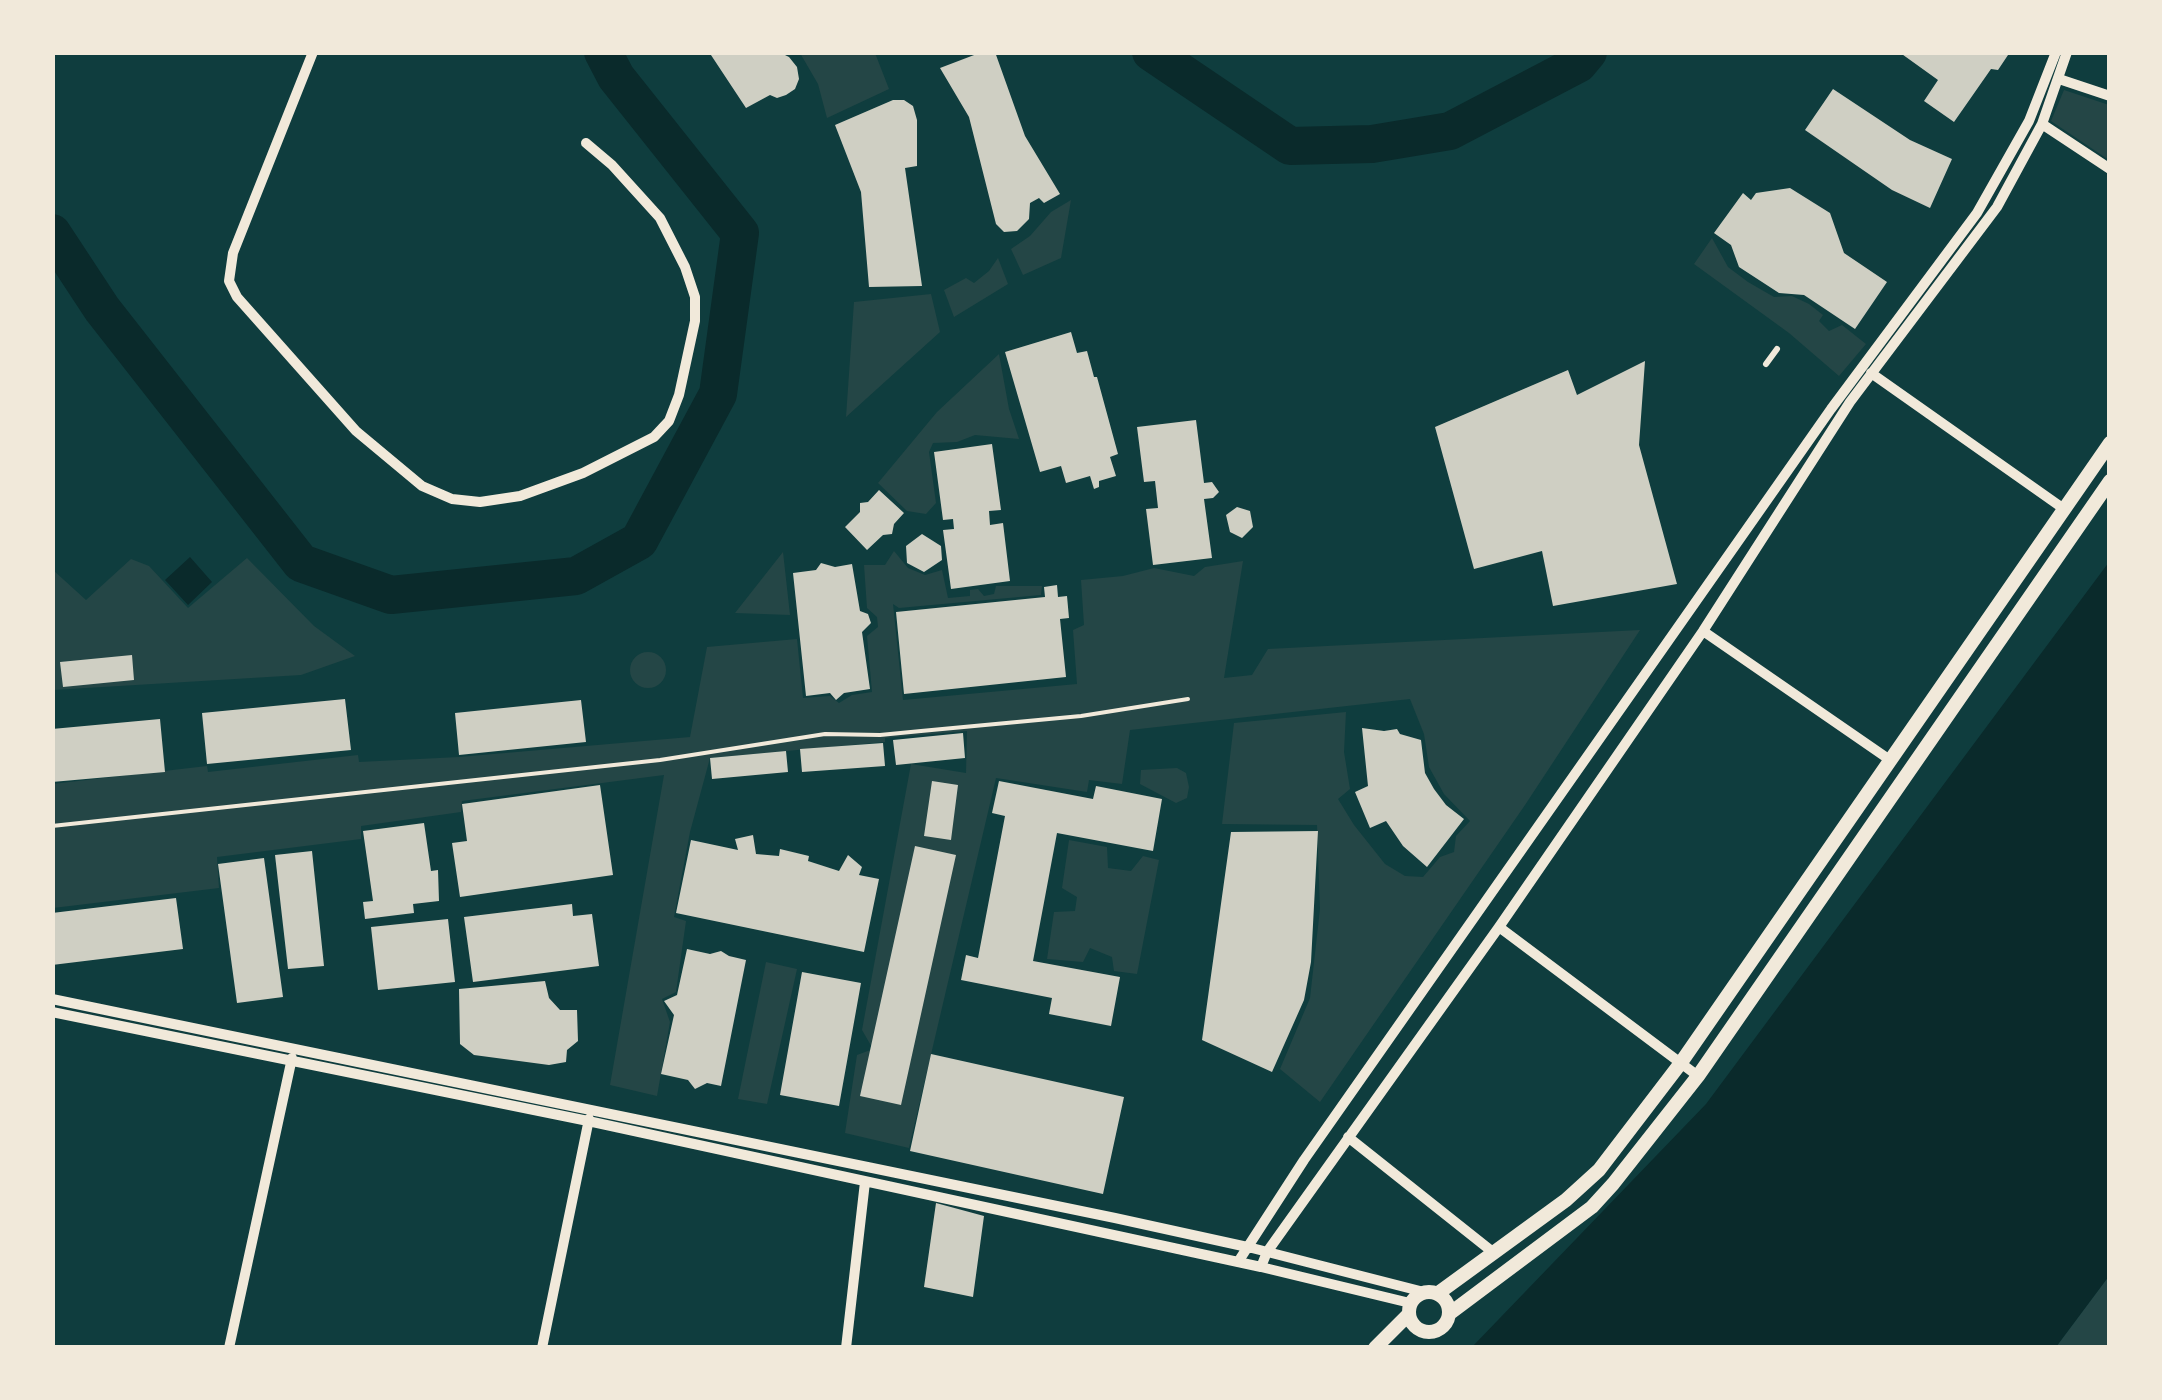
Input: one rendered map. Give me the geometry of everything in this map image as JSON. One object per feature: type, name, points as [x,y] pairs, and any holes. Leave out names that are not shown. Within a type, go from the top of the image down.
[{"type":"street","points":[[313,52],[234,253],[229,281],[247,310],[356,431],[422,486],[452,499],[480,502],[520,496],[583,473],[654,437],[669,421],[679,395],[695,321],[695,297],[686,267],[660,218],[612,165],[586,143]]},
{"type":"street","points":[[1238,1262],[1831,408],[1976,213],[2029,122],[2056,52]]},
{"type":"street","points":[[1261,1268],[1266,1252],[1499,927],[1703,630],[1871,372],[1997,207],[2042,124],[2067,52]]},
{"type":"street","points":[[2058,80],[2110,96]]},
{"type":"street","points":[[2042,124],[2110,169]]},
{"type":"street","points":[[1871,372],[2064,510]]},
{"type":"street","points":[[1375,1348],[1410,1309],[1494,1253],[1600,1170],[1680,1064],[2110,443]]},
{"type":"street","points":[[1449,1314],[1592,1207],[1698,1076],[2110,481]]},
{"type":"street","points":[[1703,630],[1890,760]]},
{"type":"street","points":[[1499,927],[1698,1076]]},
{"type":"street","points":[[52,1000],[1245,1247],[1431,1293],[1446,1302],[1449,1314],[1445,1326],[1428,1333],[1414,1348]]},
{"type":"street","points":[[52,1012],[292,1058],[1238,1262],[1410,1309]]},
{"type":"street","points":[[229,1348],[292,1058]]},
{"type":"street","points":[[542,1348],[593,1109]]},
{"type":"street","points":[[1348,1136],[1494,1253]]},
{"type":"street","points":[[846,1348],[864,1182]]},
{"type":"street","points":[[1410,1309],[1417,1330],[1428,1333]]},
{"type":"lane","points":[[1766,364],[1777,349]]},
{"type":"path","points":[[52,826],[660,760],[825,734],[880,735],[1081,716],[1188,699]]},
{"type":"shaded area","points":[[800,53],[875,53],[889,89],[827,118],[818,84]]},
{"type":"shaded area","points":[[2064,90],[2109,105],[2109,160],[2051,121]]},
{"type":"shaded area","points":[[1071,200],[1061,258],[1023,275],[1011,249],[1030,236],[1051,212]]},
{"type":"shaded area","points":[[1712,238],[1728,267],[1748,282],[1774,297],[1792,296],[1809,304],[1823,315],[1819,321],[1829,331],[1842,325],[1866,344],[1839,376],[1789,333],[1694,264]]},
{"type":"shaded area","points":[[998,258],[1008,284],[954,317],[944,290],[966,278],[974,283]]},
{"type":"shaded area","points":[[931,294],[940,332],[846,417],[854,302]]},
{"type":"shaded area","points":[[999,354],[1019,439],[975,435],[957,442],[933,443],[929,452],[936,503],[926,514],[907,511],[878,483],[937,412]]},
{"type":"shaded area","points":[[894,551],[908,568],[925,575],[942,570],[948,598],[970,596],[970,590],[978,589],[984,596],[994,594],[996,586],[1042,586],[1041,595],[899,608],[893,604],[903,700],[1077,684],[1073,630],[1084,625],[1081,580],[1154,568],[1194,576],[1205,567],[1243,561],[1224,678],[1252,675],[1268,649],[1640,630],[1525,805],[1320,1102],[1280,1069],[1310,998],[1320,909],[1317,825],[1222,824],[1234,723],[1346,712],[1344,752],[1350,789],[1338,799],[1385,864],[1405,876],[1423,877],[1440,857],[1454,852],[1456,836],[1470,821],[1444,794],[1429,767],[1424,734],[1410,699],[1130,730],[1122,784],[1089,780],[1087,792],[996,778],[909,1148],[845,1133],[857,1055],[873,1049],[862,1030],[911,764],[966,773],[967,731],[710,758],[690,832],[674,917],[686,921],[676,992],[662,999],[670,1022],[657,1096],[610,1085],[664,775],[462,801],[461,812],[361,826],[361,839],[217,857],[219,888],[53,908],[52,784],[207,766],[208,772],[358,755],[359,762],[459,757],[690,737],[707,647],[797,639],[803,698],[830,696],[839,703],[852,695],[872,692],[867,636],[878,627],[877,617],[867,608],[864,565],[885,565]]},
{"type":"shaded area","points":[[783,552],[790,615],[735,613]]},
{"type":"shaded area","points":[[190,557],[212,582],[188,605],[165,580]]},
{"type":"shaded area","points":[[247,558],[314,626],[355,656],[301,675],[53,690],[53,570],[86,600],[131,559],[149,566],[188,608]]},
{"type":"shaded area","points":[[2109,562],[2109,1276],[2056,1347],[1472,1347],[1706,1104]]},
{"type":"shaded area","points":[[648,652],[661,657],[666,670],[661,683],[648,688],[635,683],[630,670],[635,657]]},
{"type":"shaded area","points":[[1177,768],[1186,773],[1189,787],[1187,798],[1176,803],[1140,784],[1141,770]]},
{"type":"shaded area","points":[[1069,840],[1107,847],[1108,868],[1131,871],[1143,856],[1159,860],[1137,974],[1114,971],[1112,957],[1090,948],[1083,962],[1047,959],[1054,912],[1075,911],[1077,897],[1062,888]]},
{"type":"shaded area","points":[[766,962],[797,969],[767,1104],[738,1099]]},
{"type":"shaded area","points":[[2109,1276],[2109,1347],[2056,1347]]},
{"type":"building","points":[[709,52],[779,52],[797,67],[799,79],[795,89],[786,95],[770,95],[746,108]]},
{"type":"building","points":[[982,52],[995,52],[1025,136],[1060,194],[1044,203],[1039,198],[1030,203],[1029,219],[1017,231],[1004,232],[996,224],[969,117],[940,68]]},
{"type":"building","points":[[1899,52],[2010,52],[1998,70],[1991,69],[1954,122],[1924,101],[1938,80]]},
{"type":"building","points":[[1833,89],[1910,140],[1952,159],[1930,208],[1892,190],[1805,130]]},
{"type":"building","points":[[893,100],[904,100],[913,106],[917,120],[917,166],[905,168],[922,286],[869,287],[861,192],[835,125]]},
{"type":"building","points":[[1790,188],[1830,213],[1844,253],[1887,282],[1855,329],[1804,295],[1779,293],[1739,267],[1731,245],[1714,233],[1743,193],[1751,200],[1756,193]]},
{"type":"building","points":[[1071,332],[1077,353],[1087,351],[1118,454],[1110,457],[1116,476],[1099,481],[1099,487],[1094,489],[1090,476],[1066,483],[1061,466],[1040,472],[1005,352]]},
{"type":"building","points":[[1645,361],[1639,445],[1677,584],[1553,606],[1542,551],[1474,569],[1435,427],[1568,370],[1577,395]]},
{"type":"building","points":[[1196,420],[1204,483],[1212,482],[1219,492],[1204,499],[1212,558],[1153,565],[1146,509],[1158,508],[1155,481],[1144,482],[1137,427]]},
{"type":"building","points":[[992,444],[1001,510],[989,511],[990,525],[1003,523],[1010,581],[951,589],[943,530],[954,529],[953,519],[943,520],[934,452]]},
{"type":"building","points":[[879,490],[904,513],[894,524],[892,534],[883,535],[867,550],[845,527],[860,512],[860,503],[868,502]]},
{"type":"building","points":[[1237,507],[1250,511],[1253,527],[1242,538],[1230,532],[1226,515]]},
{"type":"building","points":[[922,534],[941,546],[942,560],[924,572],[907,563],[906,546]]},
{"type":"building","points":[[821,563],[835,567],[852,564],[860,611],[868,614],[871,623],[862,632],[870,689],[844,693],[836,700],[830,693],[806,696],[793,573],[816,570]]},
{"type":"building","points":[[1057,585],[1058,597],[1067,596],[1069,618],[1060,619],[1066,677],[904,694],[896,612],[1045,597],[1044,587]]},
{"type":"building","points":[[132,655],[134,680],[63,687],[60,662]]},
{"type":"building","points":[[345,699],[351,750],[207,764],[202,713]]},
{"type":"building","points":[[581,700],[586,742],[459,755],[455,713]]},
{"type":"building","points":[[160,719],[165,772],[52,782],[52,729]]},
{"type":"building","points":[[1362,728],[1397,729],[1400,734],[1421,740],[1425,773],[1446,805],[1464,819],[1427,867],[1403,846],[1386,821],[1370,828],[1355,792],[1368,786]]},
{"type":"building","points":[[963,733],[965,758],[896,765],[893,740]]},
{"type":"building","points":[[883,743],[885,766],[802,772],[800,749]]},
{"type":"building","points":[[786,751],[788,772],[712,779],[710,758]]},
{"type":"building","points":[[932,781],[958,785],[951,840],[924,836]]},
{"type":"building","points":[[999,781],[1093,799],[1096,786],[1162,799],[1153,851],[1057,833],[1033,961],[1120,977],[1111,1026],[1049,1014],[1052,998],[961,980],[966,955],[978,958],[1005,816],[992,813]]},
{"type":"building","points":[[600,785],[613,875],[460,897],[452,843],[467,841],[462,804]]},
{"type":"building","points":[[424,823],[431,871],[438,870],[439,901],[413,904],[414,913],[365,919],[363,902],[373,901],[363,831]]},
{"type":"building","points":[[1318,831],[1311,962],[1304,1000],[1272,1072],[1202,1040],[1231,832]]},
{"type":"building","points":[[753,835],[756,854],[779,856],[780,849],[809,856],[808,861],[839,871],[848,855],[862,867],[859,875],[879,879],[864,952],[676,913],[691,840],[738,850],[735,839]]},
{"type":"building","points":[[915,846],[956,855],[901,1105],[860,1096]]},
{"type":"building","points":[[312,851],[324,966],[288,969],[275,855]]},
{"type":"building","points":[[264,858],[283,997],[237,1003],[218,864]]},
{"type":"building","points":[[176,898],[183,949],[52,965],[52,913]]},
{"type":"building","points":[[572,904],[573,916],[592,914],[599,966],[473,982],[464,917]]},
{"type":"building","points":[[448,919],[455,982],[378,990],[371,927]]},
{"type":"building","points":[[687,949],[710,954],[721,951],[746,960],[721,1086],[707,1083],[695,1089],[688,1080],[661,1074],[674,1015],[664,1001],[677,995]]},
{"type":"building","points":[[802,972],[861,983],[839,1106],[780,1095]]},
{"type":"building","points":[[545,981],[549,998],[560,1010],[577,1010],[578,1041],[567,1050],[566,1062],[549,1065],[474,1055],[460,1044],[459,989]]},
{"type":"building","points":[[931,1054],[1124,1097],[1103,1194],[910,1151]]},
{"type":"building","points":[[936,1203],[984,1216],[973,1297],[924,1287]]},
{"type":"waterway","points":[[52,233],[102,309],[301,563],[391,595],[576,576],[639,541],[718,394],[740,233],[616,77],[603,52]]},
{"type":"waterway","points":[[1151,52],[1290,146],[1372,144],[1450,131],[1578,64],[1588,52]]}]
